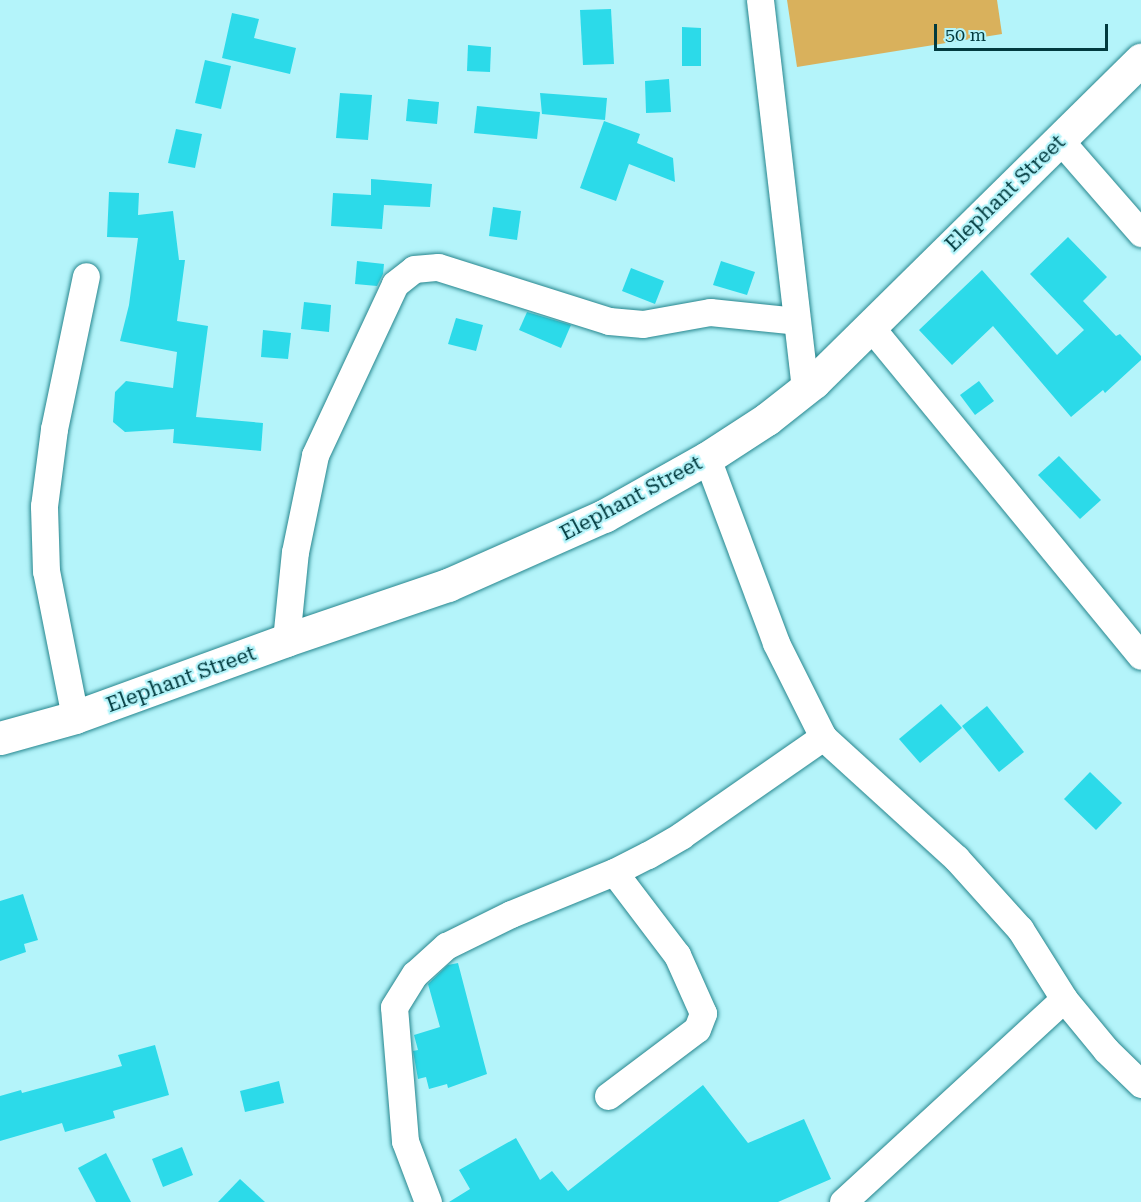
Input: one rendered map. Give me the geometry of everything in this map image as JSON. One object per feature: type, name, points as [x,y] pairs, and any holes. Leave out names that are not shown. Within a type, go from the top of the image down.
[{"type":"main road","name":"Elephant Street","points":[[0,738],[75,717],[286,640],[448,585],[604,516],[707,458],[767,419],[805,389],[1141,60]]},
{"type":"street","points":[[760,0],[805,389]]},
{"type":"street","points":[[1059,139],[1141,233]]},
{"type":"street","points":[[286,640],[295,552],[315,455],[395,284],[414,269],[438,267],[609,321],[643,324],[710,312],[797,321]]},
{"type":"street","points":[[75,717],[46,571],[44,506],[54,429],[86,276]]},
{"type":"street","points":[[869,325],[1141,656]]},
{"type":"street","points":[[707,458],[776,643],[823,737],[956,858],[1020,929],[1064,999],[1106,1050],[1141,1084]]},
{"type":"street","points":[[428,1202],[405,1141],[394,1007],[415,974],[446,946],[511,914],[614,872],[682,835],[823,737]]},
{"type":"street","points":[[608,1096],[697,1029],[703,1013],[677,955],[614,872]]},
{"type":"street","points":[[843,1202],[1064,999]]},
{"type":"shaded area","points":[[787,0],[997,0],[1002,34],[797,67]]},
{"type":"building","points":[[611,9],[614,64],[583,65],[580,10]]},
{"type":"building","points":[[232,13],[259,19],[254,38],[296,48],[290,74],[222,58]]},
{"type":"building","points":[[682,27],[701,28],[701,66],[682,66]]},
{"type":"building","points":[[468,45],[491,47],[490,72],[467,71]]},
{"type":"building","points":[[205,60],[231,66],[221,109],[195,103]]},
{"type":"building","points":[[669,79],[671,112],[646,113],[645,81]]},
{"type":"building","points":[[340,93],[372,95],[368,140],[336,138]]},
{"type":"building","points":[[540,93],[607,98],[605,120],[542,114]]},
{"type":"building","points":[[408,99],[439,102],[437,124],[406,121]]},
{"type":"building","points":[[477,106],[540,112],[537,139],[474,133]]},
{"type":"building","points":[[604,121],[640,134],[637,143],[673,158],[675,182],[629,164],[616,201],[580,188]]},
{"type":"building","points":[[176,129],[202,134],[195,168],[168,163]]},
{"type":"building","points":[[371,179],[432,184],[430,207],[384,205],[382,229],[331,226],[333,193],[371,195]]},
{"type":"building","points":[[109,192],[139,193],[138,215],[173,211],[179,260],[185,260],[177,321],[208,326],[196,417],[263,423],[261,451],[173,443],[174,429],[125,432],[113,422],[115,392],[126,381],[173,388],[177,352],[120,341],[129,305],[138,238],[107,237]]},
{"type":"building","points":[[493,207],[521,211],[517,240],[489,236]]},
{"type":"building","points":[[1068,237],[1107,277],[1083,301],[1116,336],[1120,334],[1141,356],[1141,360],[1105,393],[1103,390],[1071,417],[993,326],[952,365],[919,330],[982,270],[1057,355],[1084,330],[1030,274]]},
{"type":"building","points":[[357,261],[384,264],[383,274],[377,286],[355,284]]},
{"type":"building","points":[[721,261],[755,272],[747,295],[713,285]]},
{"type":"building","points":[[631,268],[664,281],[655,304],[622,291]]},
{"type":"building","points":[[304,302],[331,305],[329,332],[301,329]]},
{"type":"building","points":[[527,312],[571,325],[561,348],[519,330]]},
{"type":"building","points":[[456,318],[483,325],[476,351],[448,344]]},
{"type":"building","points":[[263,330],[291,333],[288,359],[261,357]]},
{"type":"building","points":[[979,381],[994,401],[975,415],[960,395]]},
{"type":"building","points":[[1059,456],[1101,500],[1080,519],[1038,475]]},
{"type":"building","points":[[941,704],[962,728],[920,763],[899,739]]},
{"type":"building","points":[[987,706],[1024,752],[999,772],[962,726]]},
{"type":"building","points":[[1090,772],[1122,803],[1096,830],[1064,799]]},
{"type":"building","points":[[23,894],[38,940],[24,944],[26,952],[0,961],[0,901]]},
{"type":"building","points":[[458,963],[487,1074],[448,1088],[447,1084],[429,1089],[426,1077],[418,1079],[413,1051],[418,1050],[414,1035],[440,1027],[428,984],[448,965]]},
{"type":"building","points":[[155,1045],[169,1095],[113,1111],[115,1118],[65,1132],[62,1123],[0,1141],[0,1096],[21,1090],[22,1093],[122,1066],[118,1055]]},
{"type":"building","points":[[279,1081],[284,1103],[245,1112],[240,1091]]},
{"type":"building","points":[[703,1085],[748,1143],[804,1119],[831,1179],[778,1202],[449,1202],[470,1189],[459,1170],[516,1138],[540,1180],[552,1171],[568,1191]]},
{"type":"building","points":[[182,1147],[193,1175],[163,1187],[152,1159]]},
{"type":"building","points":[[106,1153],[131,1202],[96,1202],[78,1168]]},
{"type":"building","points":[[240,1179],[265,1202],[218,1202]]}]
